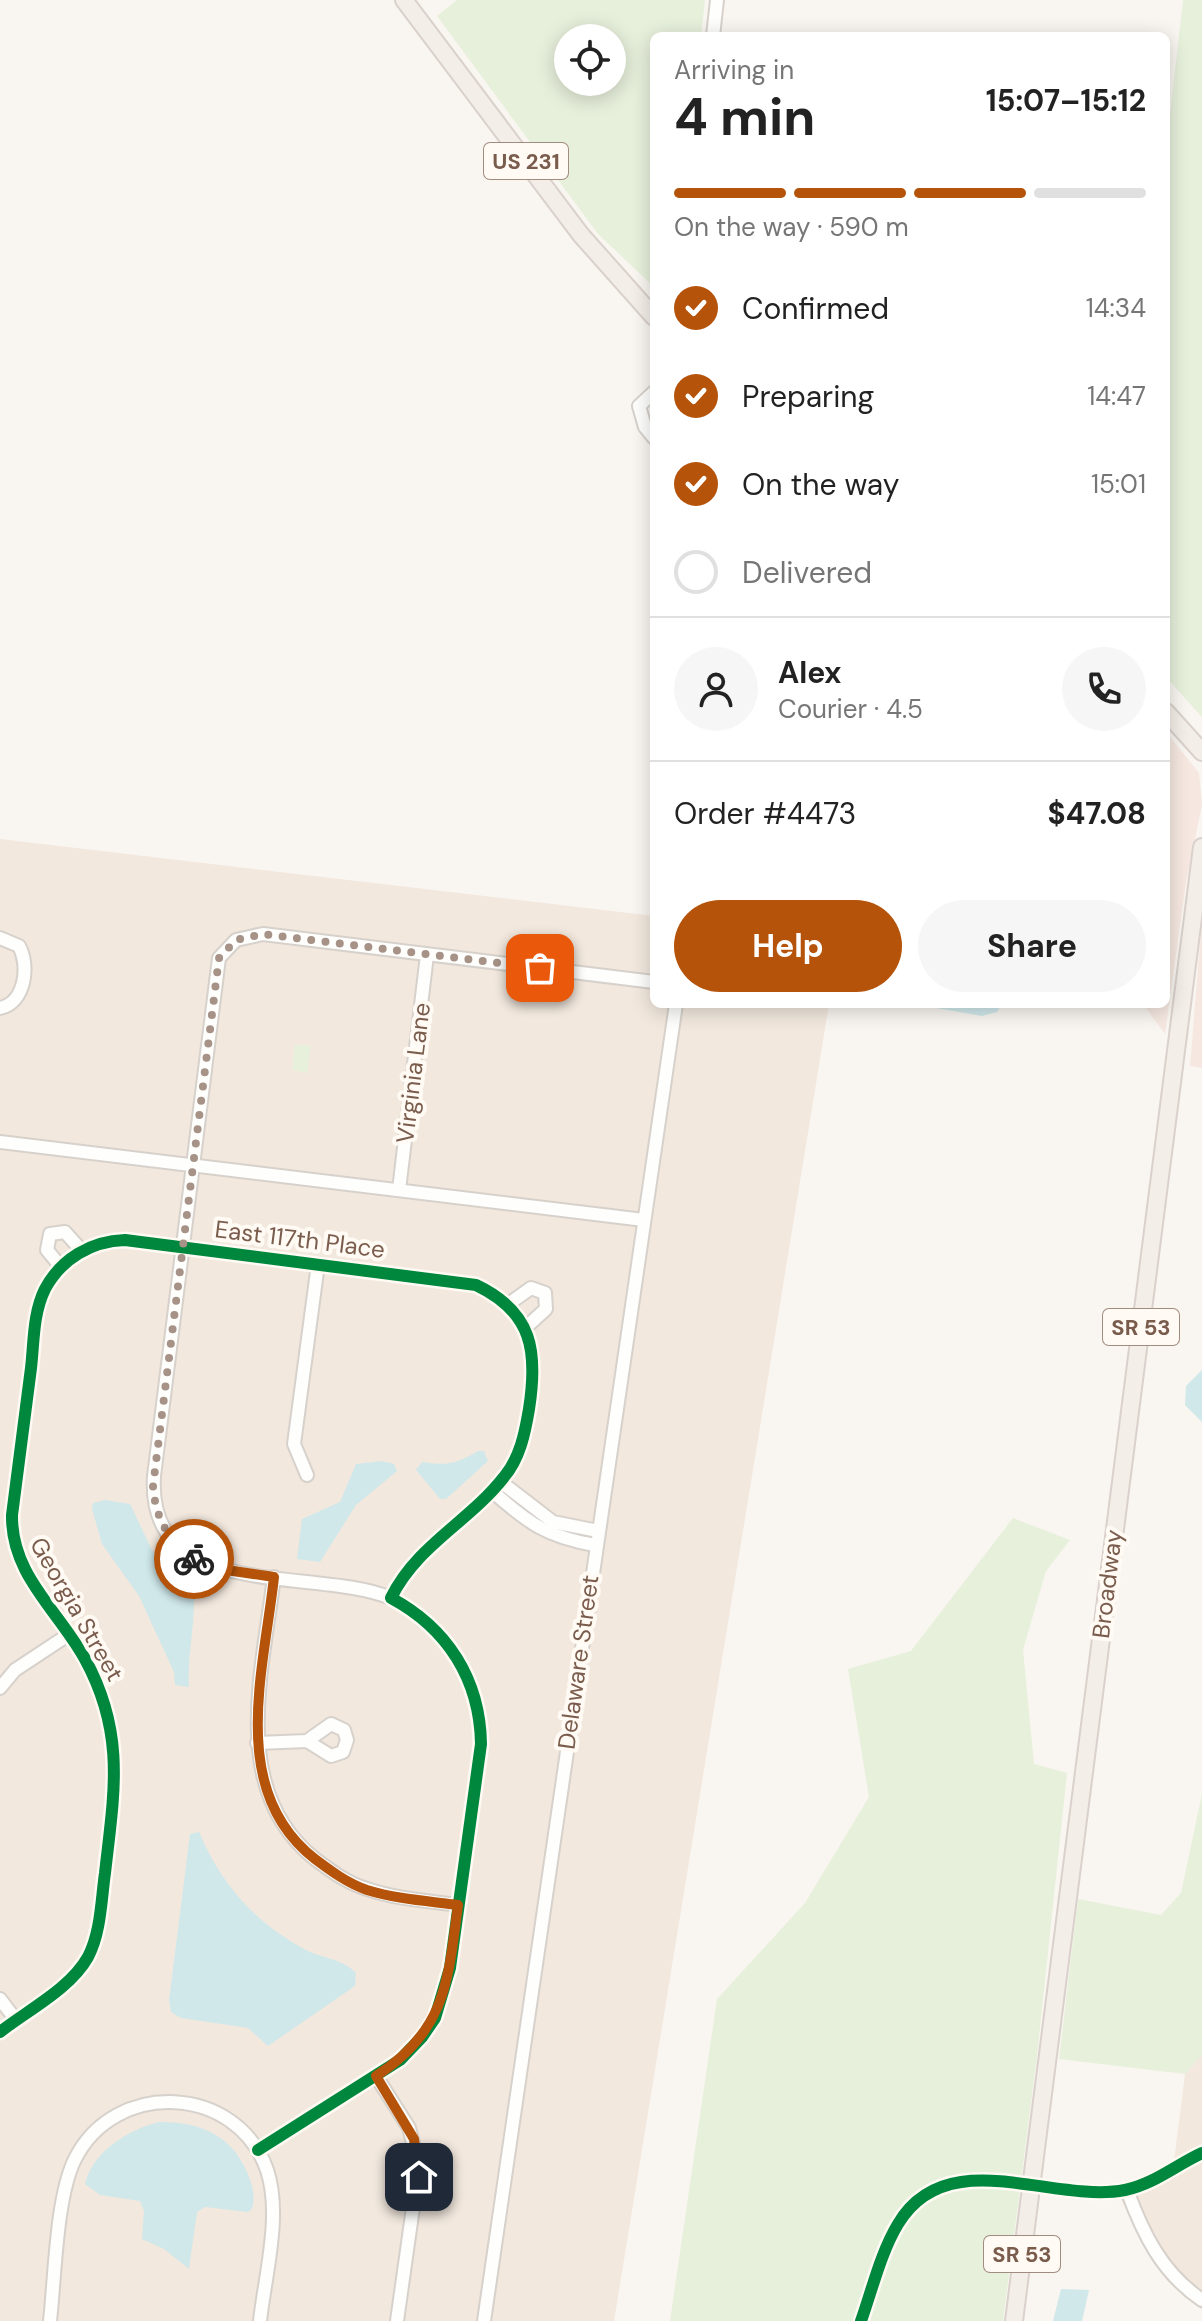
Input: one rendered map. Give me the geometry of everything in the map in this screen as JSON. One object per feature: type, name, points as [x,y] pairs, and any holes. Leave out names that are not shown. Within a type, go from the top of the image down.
[{"type":"main road","name":"US 231","points":[[404,0],[581,235],[650,313]]},
{"type":"main road","points":[[1170,716],[1202,752]]},
{"type":"main road","name":"Broadway","points":[[1014,2321],[1202,847]]},
{"type":"street","points":[[713,32],[717,0]]},
{"type":"street","points":[[650,396],[639,406],[650,433]]},
{"type":"street","points":[[258,2150],[376,2076],[412,2049],[435,2018],[446,1988],[481,1744],[476,1700],[468,1676],[443,1638],[415,1612],[391,1598],[359,1588],[226,1571],[202,1564],[176,1544],[161,1521],[154,1497],[216,968],[230,945],[243,937],[263,934],[650,982]]},
{"type":"street","points":[[0,938],[19,946],[25,960],[17,1000],[0,1008]]},
{"type":"street","name":"Virginia Lane","points":[[399,1190],[427,955]]},
{"type":"street","name":"Delaware Street","points":[[484,2321],[675,1008]]},
{"type":"street","points":[[0,1142],[644,1220]]},
{"type":"street","points":[[61,1267],[47,1250],[50,1234],[65,1232],[82,1251]]},
{"type":"street","name":"East 117th Place","points":[[102,1242],[125,1240],[182,1246],[464,1282],[491,1292],[507,1305]]},
{"type":"street","name":"Georgia Street","points":[[0,2032],[75,1974],[88,1956],[99,1920],[116,1789],[116,1758],[101,1692],[84,1657],[17,1556],[12,1530],[38,1308],[45,1290],[61,1267],[82,1251],[102,1242]]},
{"type":"street","points":[[307,1475],[294,1444],[318,1264]]},
{"type":"street","points":[[391,1598],[418,1556],[496,1486],[521,1447],[529,1409],[534,1357],[524,1329],[507,1305],[531,1288],[545,1293],[546,1309],[524,1329]]},
{"type":"street","points":[[496,1486],[553,1522],[598,1531]]},
{"type":"street","points":[[496,1486],[542,1531],[561,1539],[595,1545]]},
{"type":"street","points":[[0,1498],[14,1499]]},
{"type":"street","points":[[274,1577],[257,1743],[260,1770],[274,1808],[289,1832],[309,1854],[332,1872],[365,1889],[458,1905]]},
{"type":"street","points":[[0,1688],[15,1670],[68,1635]]},
{"type":"street","points":[[257,1743],[307,1741]]},
{"type":"street","points":[[0,1999],[16,2020]]},
{"type":"street","points":[[376,2076],[409,2128],[419,2165],[397,2321]]},
{"type":"street","points":[[50,2321],[68,2180],[83,2145],[101,2126],[136,2106],[160,2101],[185,2102],[223,2117],[258,2150],[268,2173],[273,2202],[260,2321]]},
{"type":"street","points":[[861,2321],[897,2225],[913,2204],[952,2183],[986,2180],[1088,2193],[1127,2190],[1152,2182],[1202,2153]]},
{"type":"street","points":[[1127,2190],[1141,2228],[1157,2256],[1179,2282],[1202,2300]]},
{"type":"shaded area","points":[[1170,737],[1199,773],[1202,805],[1186,882],[1170,998]]},
{"type":"shaded area","points":[[0,839],[650,916],[650,1008],[828,1008],[614,2321],[0,2321]]},
{"type":"shaded area","points":[[1202,919],[1202,1068],[1190,1066]]},
{"type":"shaded area","points":[[1146,1008],[1169,1008],[1165,1034]]},
{"type":"shaded area","points":[[1202,2055],[1202,2310],[1158,2268],[1121,2199],[1172,2177],[1185,2074]]},
{"type":"green space","points":[[457,0],[705,0],[701,32],[650,32],[650,283],[598,234],[437,16]]},
{"type":"green space","points":[[1183,0],[1202,0],[1202,717],[1170,681],[1170,114]]},
{"type":"green space","points":[[295,1045],[311,1046],[307,1073],[292,1070]]},
{"type":"green space","points":[[1013,1518],[1070,1540],[1046,1571],[1023,1650],[1034,1764],[1067,1773],[1037,2056],[1003,2321],[670,2321],[717,1999],[805,1903],[869,1797],[848,1669],[911,1651]]},
{"type":"green space","points":[[1202,1794],[1202,2055],[1185,2074],[1059,2059],[1078,1899],[1161,1915],[1181,1893]]},
{"type":"water","points":[[936,1008],[1000,1008],[997,1012],[982,1016]]},
{"type":"water","points":[[1202,1370],[1202,1422],[1185,1405],[1186,1386]]},
{"type":"water","points":[[484,1451],[488,1461],[446,1499],[440,1499],[416,1470],[422,1462],[451,1463]]},
{"type":"water","points":[[382,1461],[394,1464],[397,1471],[356,1505],[320,1562],[297,1559],[302,1519],[340,1502],[356,1464]]},
{"type":"water","points":[[105,1500],[130,1504],[152,1550],[171,1572],[193,1584],[189,1687],[175,1685],[174,1672],[139,1596],[102,1544],[92,1509],[93,1503]]},
{"type":"water","points":[[199,1832],[218,1869],[256,1915],[306,1950],[338,1962],[356,1973],[355,1986],[268,2046],[248,2028],[181,2018],[171,2012],[169,2000],[190,1834]]},
{"type":"water","points":[[159,2122],[199,2127],[222,2139],[240,2159],[253,2190],[252,2209],[248,2212],[205,2207],[197,2212],[189,2269],[164,2249],[142,2239],[144,2211],[140,2201],[100,2195],[85,2184],[96,2162],[113,2144],[135,2130]]},
{"type":"water","points":[[1061,2289],[1089,2290],[1082,2321],[1053,2321]]},
{"type":"cycle path","points":[[0,2032],[60,1989],[88,1957],[100,1916],[113,1790],[112,1739],[98,1686],[74,1641],[28,1574],[14,1536],[12,1515],[36,1318],[41,1298],[52,1278],[68,1261],[89,1248],[125,1240],[476,1285],[510,1308],[527,1336],[533,1369],[524,1436],[514,1462],[504,1477],[429,1548],[402,1579],[391,1598],[429,1624],[457,1658],[467,1677],[479,1720],[481,1744],[450,1968],[435,2018],[400,2060],[258,2150]]},
{"type":"cycle path","points":[[861,2321],[882,2259],[898,2224],[919,2200],[944,2186],[972,2181],[1096,2192],[1125,2190],[1155,2179],[1202,2153]]},
{"type":"way so far","points":[[194,1559],[176,1544],[161,1521],[153,1486],[219,958],[236,940],[263,934],[540,968]]},
{"type":"route","points":[[194,1559],[226,1571],[274,1577],[256,1731],[260,1770],[268,1795],[289,1832],[309,1854],[332,1872],[365,1889],[458,1905],[446,1988],[435,2018],[412,2049],[376,2076],[414,2139],[419,2177]]}]
